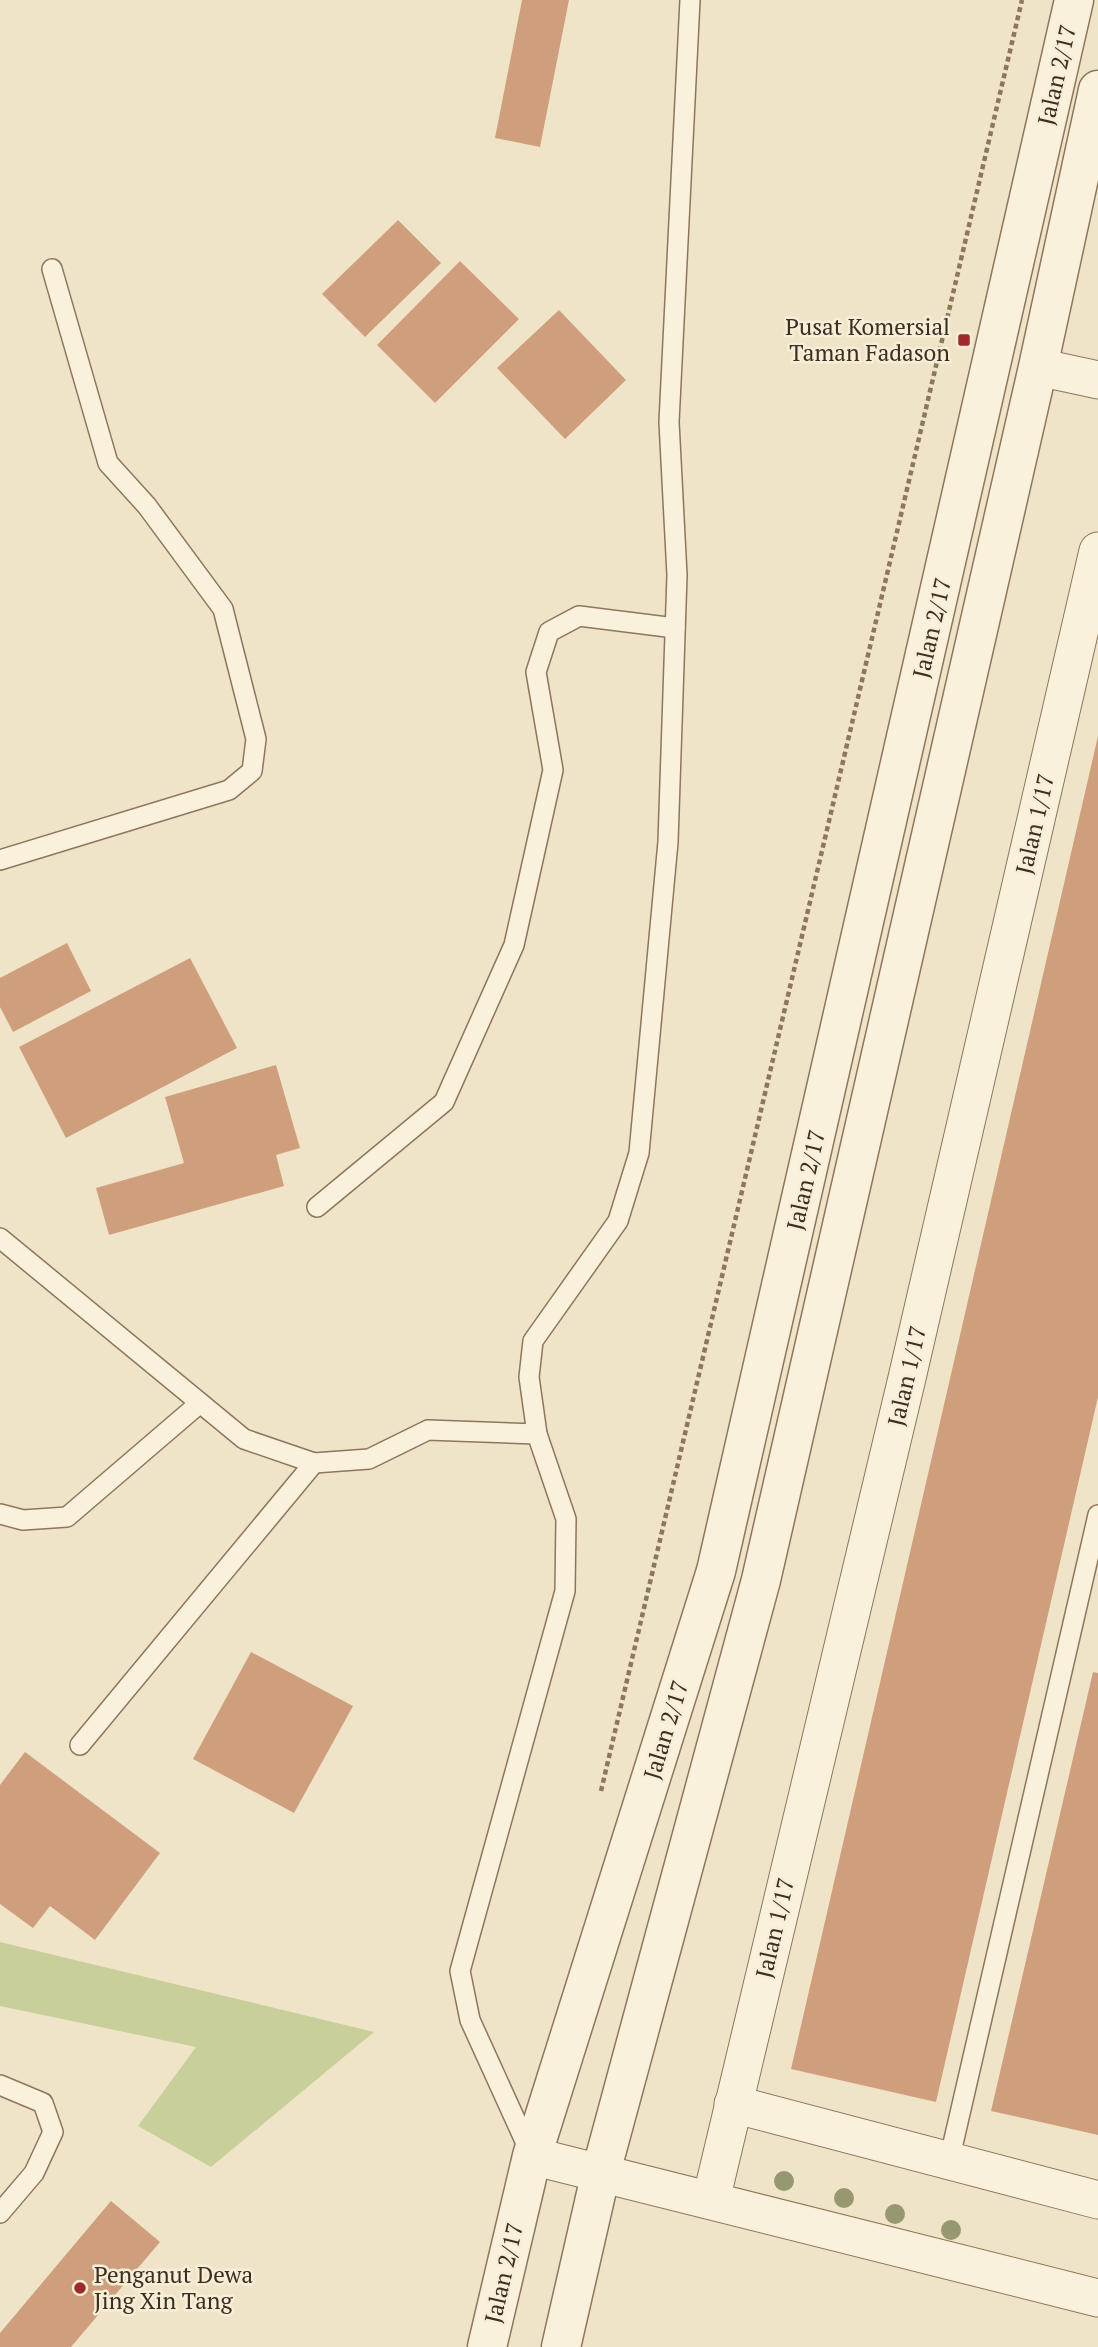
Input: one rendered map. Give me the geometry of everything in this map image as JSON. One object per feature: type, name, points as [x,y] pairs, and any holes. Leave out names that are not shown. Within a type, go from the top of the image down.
[{"type":"street","name":"Jalan 2/17","points":[[486,2347],[532,2156],[716,1571],[1074,0]]},
{"type":"street","name":"Jalan 2/17","points":[[561,2347],[601,2172],[761,1580],[1038,367],[1098,90]]},
{"type":"street","points":[[1038,367],[1098,380]]},
{"type":"street","name":"Jalan 1/17","points":[[711,2200],[901,1405],[1098,551]]},
{"type":"street","points":[[733,2104],[1098,2200]]},
{"type":"street","points":[[532,2156],[1098,2298]]},
{"type":"lane","points":[[532,2156],[470,2020],[460,1970],[565,1591],[566,1519],[537,1434],[528,1377],[533,1341],[618,1221],[639,1153],[668,842],[677,575],[669,422],[690,0]]},
{"type":"lane","points":[[0,860],[229,790],[252,771],[256,739],[223,609],[147,506],[108,463],[52,269]]},
{"type":"lane","points":[[317,1207],[444,1102],[514,945],[553,770],[536,672],[549,632],[579,616],[675,628]]},
{"type":"lane","points":[[0,1238],[244,1439],[314,1463],[369,1459],[428,1430],[537,1434]]},
{"type":"lane","points":[[0,1514],[23,1520],[67,1517],[200,1403]]},
{"type":"lane","points":[[80,1745],[314,1463]]},
{"type":"lane","points":[[949,2161],[1098,1515]]},
{"type":"lane","points":[[0,2085],[43,2103],[53,2132],[34,2173],[0,2213]]},
{"type":"path","points":[[598,1805],[1022,0]]},
{"type":"green space","points":[[0,1942],[374,2032],[211,2167],[138,2126],[196,2047],[0,2006]]},
{"type":"building","points":[[522,0],[569,0],[540,147],[495,138]]},
{"type":"building","points":[[398,220],[441,263],[365,337],[322,294]]},
{"type":"building","points":[[460,261],[519,319],[435,403],[377,345]]},
{"type":"building","points":[[559,310],[626,380],[565,439],[497,368]]},
{"type":"building","points":[[1098,736],[1098,1397],[936,2102],[791,2069]]},
{"type":"building","points":[[67,943],[91,991],[13,1032],[0,1007],[0,978]]},
{"type":"building","points":[[190,958],[237,1048],[66,1138],[19,1047]]},
{"type":"building","points":[[276,1065],[300,1148],[276,1155],[284,1186],[109,1235],[96,1188],[184,1163],[165,1097]]},
{"type":"building","points":[[251,1652],[353,1706],[294,1813],[193,1759]]},
{"type":"building","points":[[1093,1672],[1098,1673],[1098,2135],[991,2111]]},
{"type":"building","points":[[25,1752],[160,1853],[95,1940],[50,1906],[33,1928],[0,1904],[0,1785]]},
{"type":"building","name":"Penganut Dewa Jing Xin Tang","points":[[111,2201],[160,2242],[71,2347],[0,2347],[0,2333]]},
{"type":"place","name":"Pusat Komersial Taman Fadason","points":[[964,340]]},
{"type":"place","name":"Penganut Dewa Jing Xin Tang","points":[[80,2288]]}]
